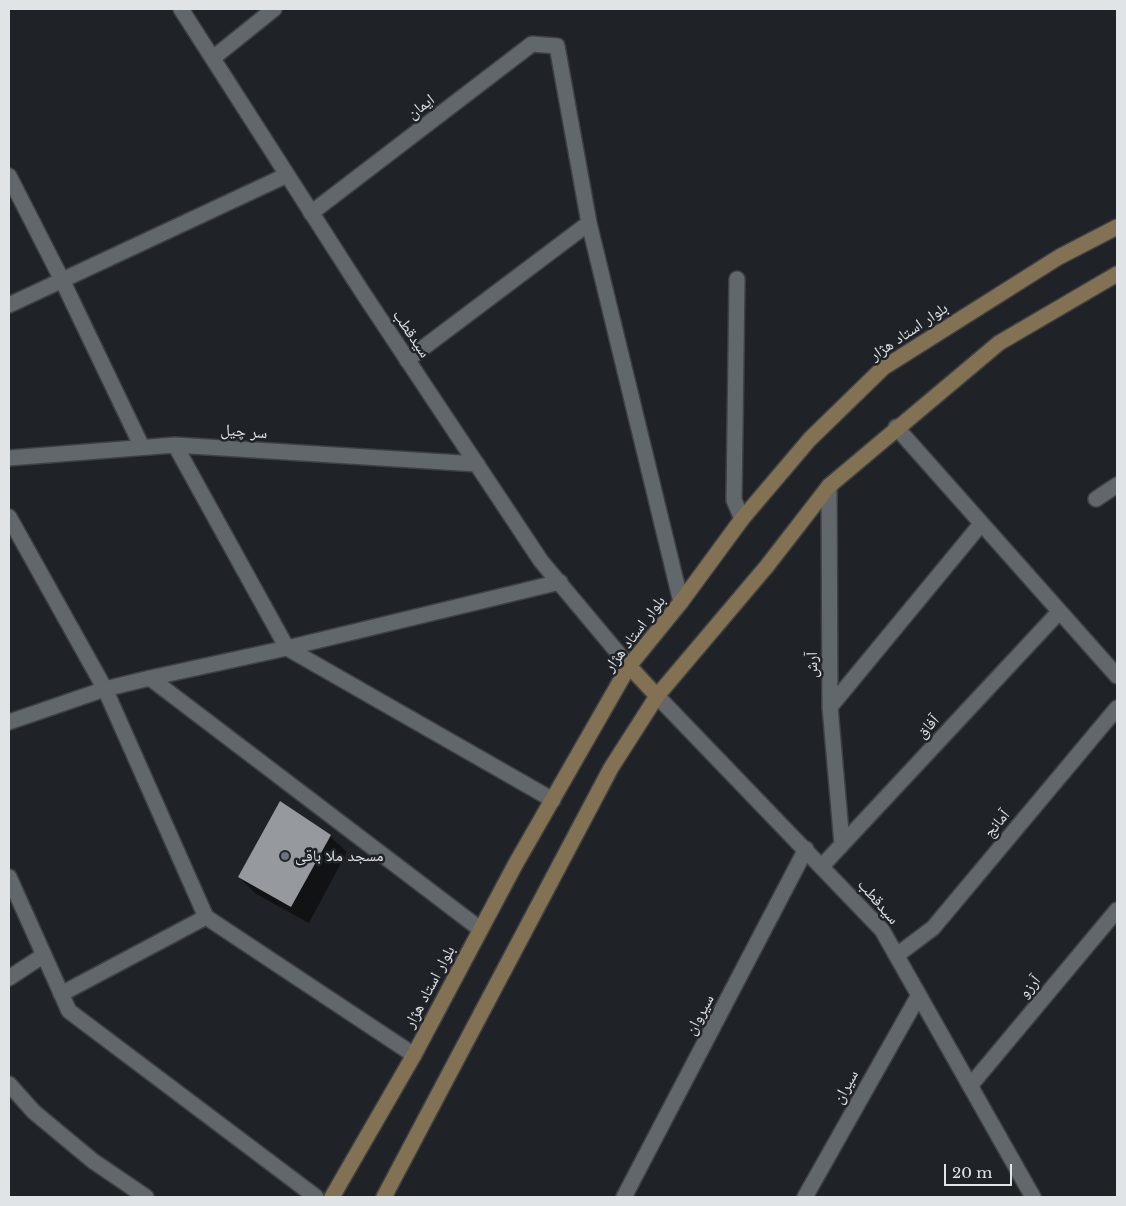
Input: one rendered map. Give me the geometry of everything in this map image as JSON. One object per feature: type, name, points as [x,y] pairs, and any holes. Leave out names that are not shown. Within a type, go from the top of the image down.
[{"type":"main road","name":"بلوار استاد هژار","points":[[332,1197],[414,1055],[480,929],[629,666],[681,602],[742,519],[810,439],[883,368],[1059,257],[1117,227]]},
{"type":"main road","points":[[384,1197],[611,768],[657,696],[767,566],[829,486],[896,427],[999,343],[1117,274]]},
{"type":"main road","points":[[629,666],[657,696]]},
{"type":"street","name":"سیدقطب","points":[[181,9],[407,360],[541,562],[560,582],[629,666]]},
{"type":"street","points":[[213,58],[274,9]]},
{"type":"street","name":"ایمان","points":[[312,212],[532,44],[557,46],[589,222]]},
{"type":"street","points":[[9,305],[287,175]]},
{"type":"street","points":[[9,176],[62,280],[142,448]]},
{"type":"street","points":[[407,360],[589,222],[681,602]]},
{"type":"street","points":[[738,279],[734,500],[742,519]]},
{"type":"street","points":[[896,427],[1117,676]]},
{"type":"street","points":[[175,445],[287,648],[553,800]]},
{"type":"street","name":"سر چیل","points":[[9,458],[175,445],[477,464]]},
{"type":"street","points":[[1096,499],[1117,485]]},
{"type":"street","name":"آرش","points":[[829,486],[830,707],[842,844]]},
{"type":"street","points":[[9,517],[105,690],[206,917],[414,1055]]},
{"type":"street","points":[[830,707],[981,524]]},
{"type":"street","points":[[9,722],[105,690],[150,678],[287,648],[560,582]]},
{"type":"street","name":"آفاق","points":[[822,866],[1059,612]]},
{"type":"street","points":[[150,678],[480,929]]},
{"type":"street","name":"سیدقطب","points":[[657,696],[882,930],[1033,1197]]},
{"type":"street","name":"آمانج","points":[[896,955],[933,928],[1117,708]]},
{"type":"street","name":"سیروان","points":[[624,1197],[806,849]]},
{"type":"street","points":[[9,877],[69,1011],[316,1197]]},
{"type":"street","name":"آرزو","points":[[970,1086],[1117,910]]},
{"type":"street","points":[[62,994],[206,917]]},
{"type":"street","points":[[9,978],[44,955]]},
{"type":"street","name":"سیران","points":[[805,1197],[918,995]]},
{"type":"street","points":[[9,1084],[34,1112],[93,1161],[146,1197]]},
{"type":"street","points":[[1017,1197],[1025,1183]]},
{"type":"building","name":"مسجد ملا باقی","points":[[280,801],[331,835],[291,907],[238,877]]},
{"type":"place","name":"مسجد ملا باقی","points":[[285,856]]}]
